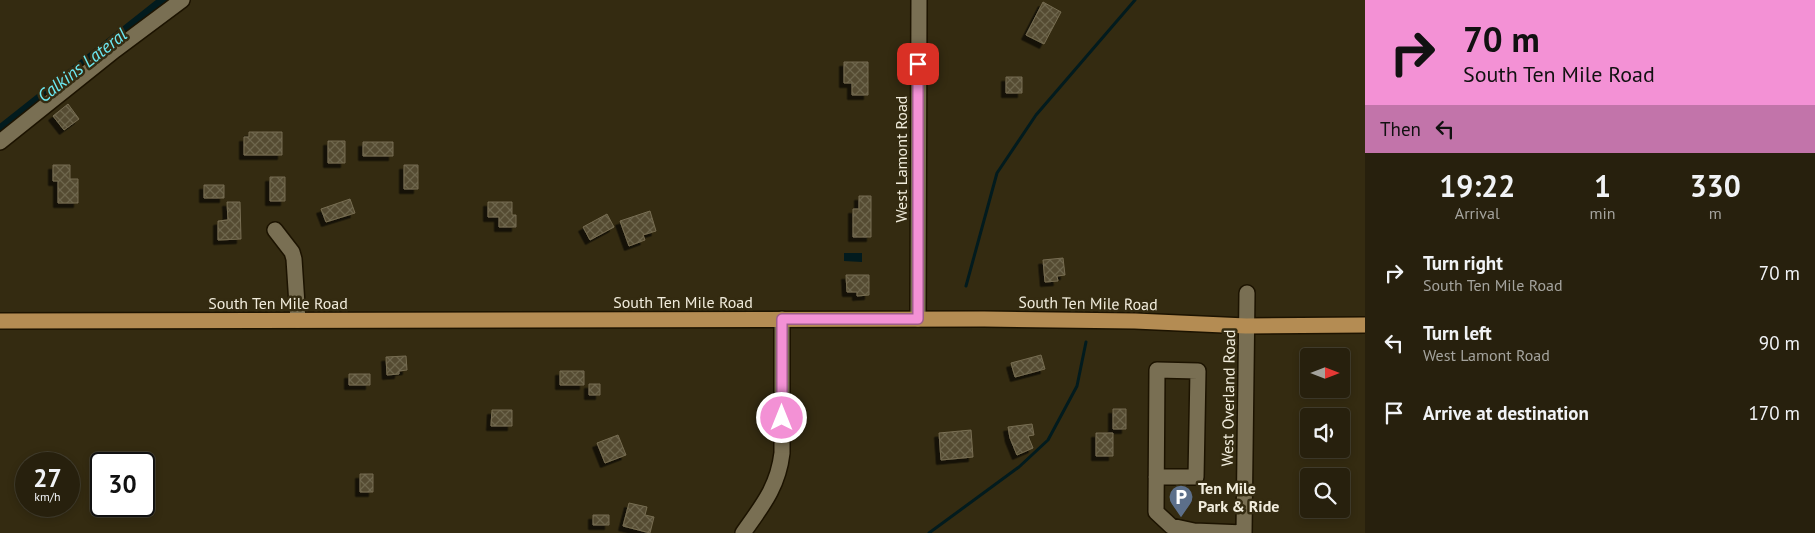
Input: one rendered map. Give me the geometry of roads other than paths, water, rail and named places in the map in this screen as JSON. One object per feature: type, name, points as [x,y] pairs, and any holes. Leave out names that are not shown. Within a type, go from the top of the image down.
[{"type":"main road","name":"South Ten Mile Road","points":[[0,321],[918,319],[1117,320],[1246,326],[1365,325]]},
{"type":"street","points":[[0,142],[182,0]]},
{"type":"street","name":"West Lamont Road","points":[[918,319],[919,0]]},
{"type":"street","points":[[275,230],[292,252],[294,259],[298,320]]},
{"type":"street","name":"West Overland Road","points":[[1244,533],[1247,293]]},
{"type":"street","points":[[743,533],[767,499],[777,478],[780,466],[782,453],[782,319]]},
{"type":"street","points":[[1156,477],[1196,477],[1198,371],[1157,370],[1156,477],[1156,512],[1171,526],[1194,531],[1244,533]]},
{"type":"water","points":[[844,253],[862,253],[862,262],[844,261]]},
{"type":"waterway","name":"Calkins Lateral","points":[[0,130],[164,0]]},
{"type":"waterway","points":[[966,286],[997,173],[1036,115],[1135,0]]},
{"type":"waterway","points":[[929,533],[1019,467],[1048,440],[1077,386],[1086,342]]},
{"type":"place","name":"Ten Mile Park & Ride","points":[[1181,518]]}]
